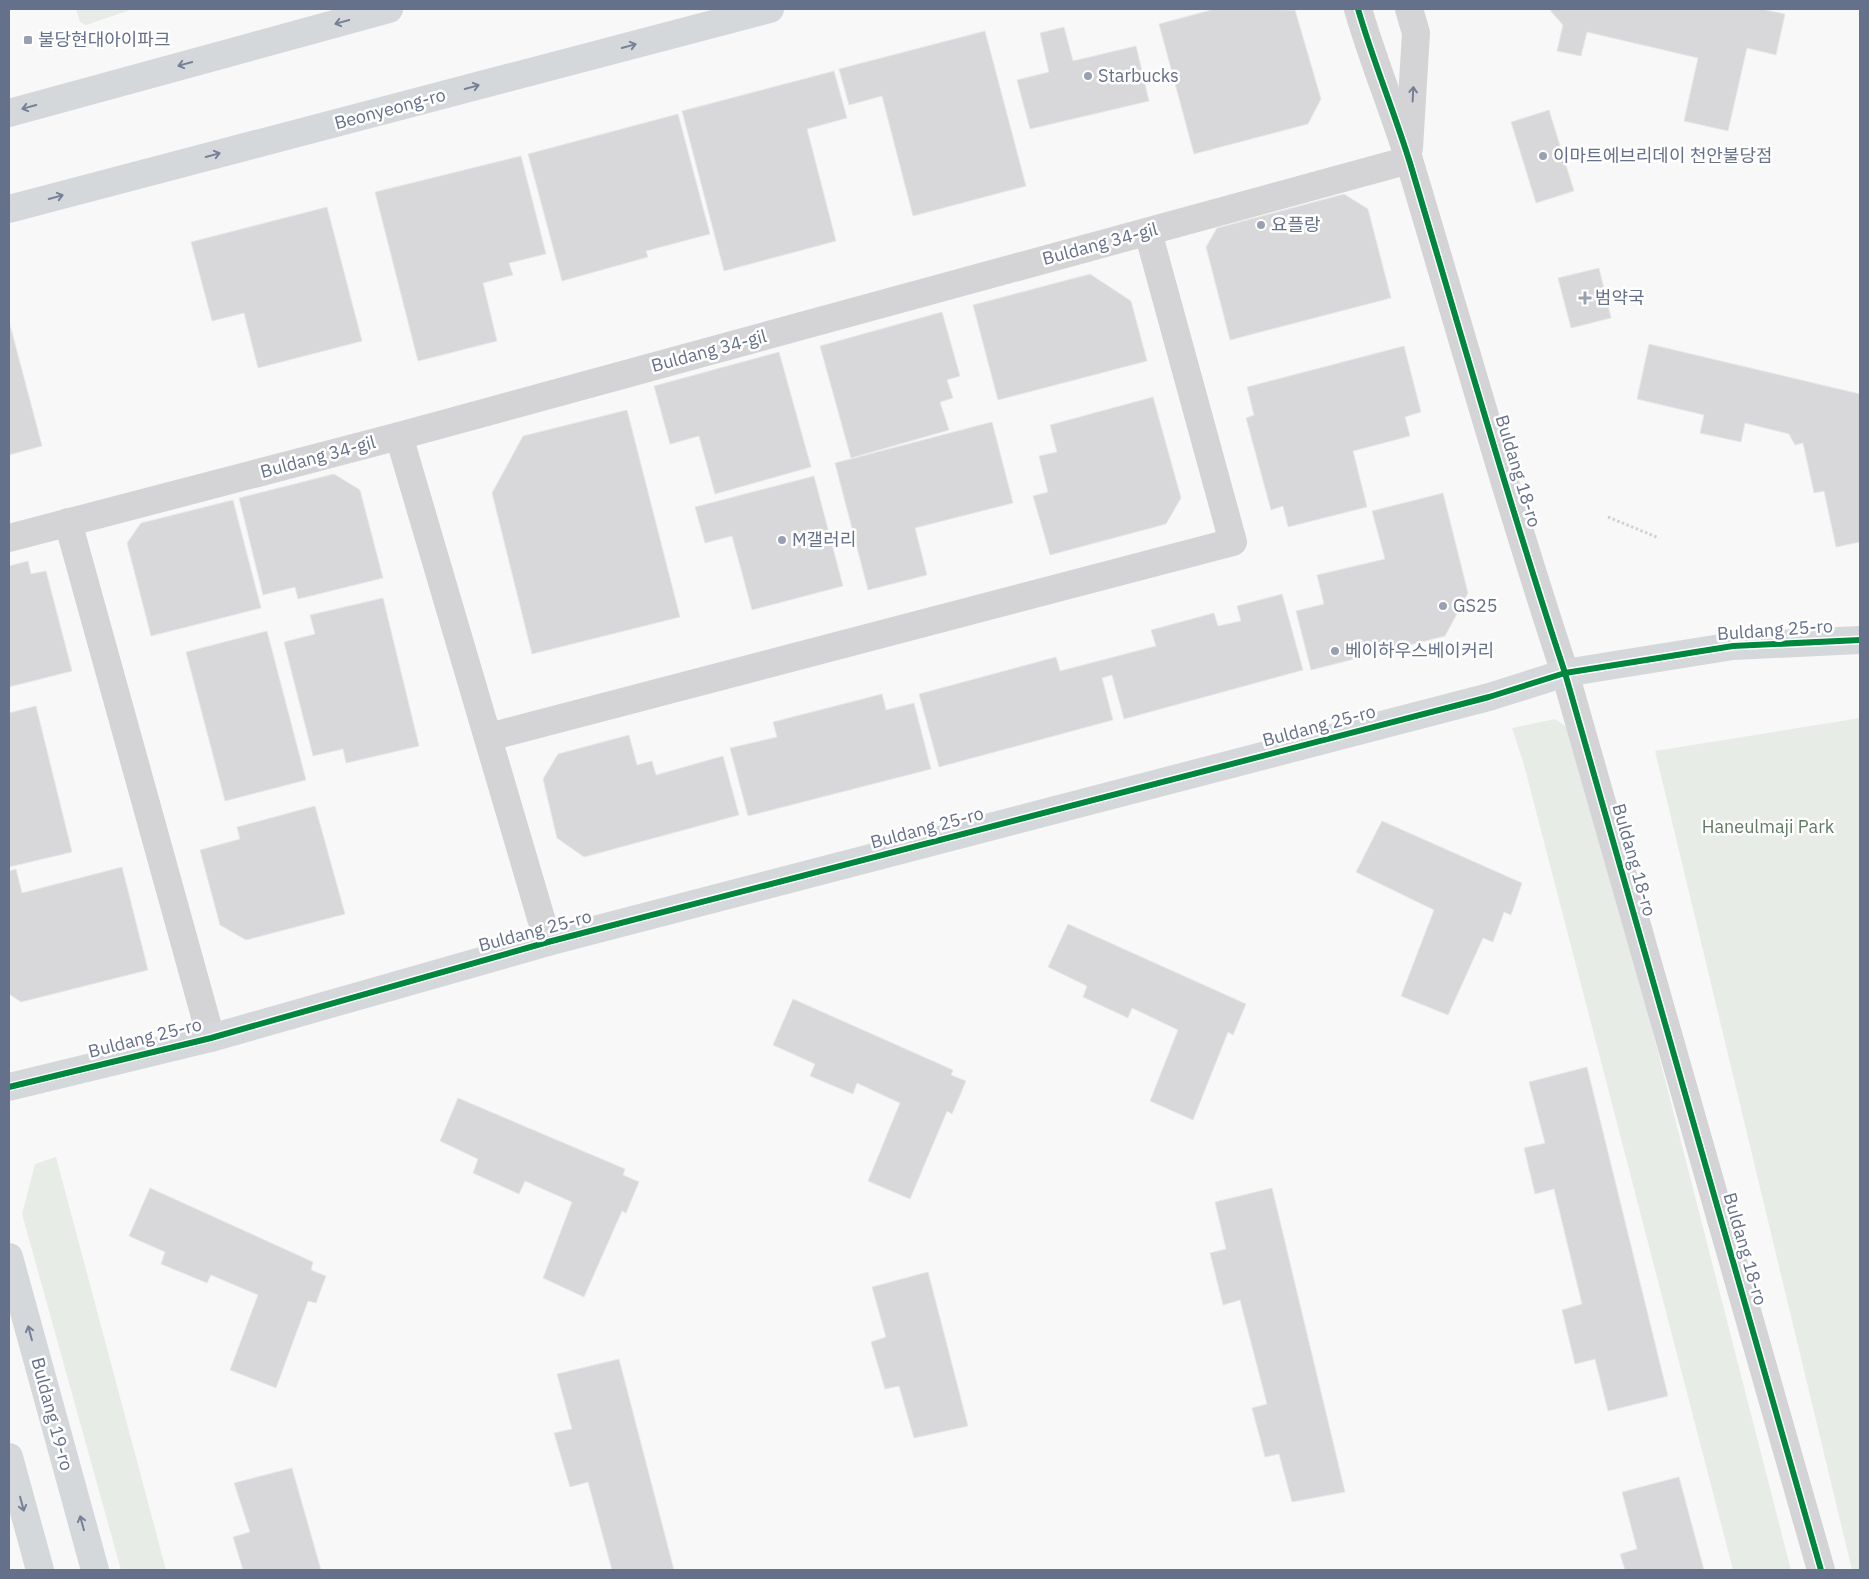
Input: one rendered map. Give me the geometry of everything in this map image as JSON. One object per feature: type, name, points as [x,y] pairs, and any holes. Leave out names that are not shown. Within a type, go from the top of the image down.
[{"type":"street","points":[[9,113],[389,9]]},
{"type":"street","name":"Beonyeong-ro","points":[[9,209],[770,9]]},
{"type":"street","name":"Buldang 18-ro","points":[[1358,9],[1372,60],[1409,160],[1564,673],[1821,1570]]},
{"type":"street","points":[[1409,9],[1416,33],[1409,160]]},
{"type":"street","name":"Buldang 34-gil","points":[[9,538],[399,436],[1409,160]]},
{"type":"street","points":[[489,737],[1234,542],[1148,232]]},
{"type":"street","points":[[399,436],[548,942]]},
{"type":"street","points":[[68,522],[211,1038]]},
{"type":"street","name":"Buldang 25-ro","points":[[9,1087],[211,1038],[548,942],[1489,697],[1564,673],[1733,646],[1860,640]]},
{"type":"street","name":"Buldang 19-ro","points":[[9,1257],[95,1570]]},
{"type":"street","points":[[9,1457],[40,1570]]},
{"type":"path","points":[[1608,517],[1659,538]]},
{"type":"green space","points":[[76,9],[133,9],[86,25],[80,22]]},
{"type":"green space","name":"Haneulmaji Park","points":[[1860,718],[1860,1570],[1852,1570],[1655,751]]},
{"type":"green space","points":[[1555,719],[1576,733],[1791,1570],[1733,1570],[1524,765],[1512,728]]},
{"type":"green space","points":[[56,1157],[166,1570],[121,1570],[22,1214],[35,1164]]},
{"type":"building","points":[[1215,9],[1295,10],[1321,99],[1308,124],[1194,154],[1159,24]]},
{"type":"building","points":[[1549,9],[1761,9],[1785,14],[1776,55],[1747,48],[1728,131],[1684,121],[1698,58],[1587,32],[1581,56],[1557,51],[1563,25]]},
{"type":"building","name":"Starbucks","points":[[1064,27],[1073,61],[1136,46],[1149,101],[1030,129],[1017,80],[1049,72],[1040,33]]},
{"type":"building","points":[[985,31],[1026,186],[913,216],[882,96],[849,105],[839,69]]},
{"type":"building","points":[[834,71],[847,118],[807,129],[836,241],[724,271],[682,111]]},
{"type":"building","name":"이마트에브리데이 천안불당점","points":[[1549,110],[1574,191],[1536,203],[1511,122]]},
{"type":"building","points":[[678,114],[710,234],[646,251],[648,257],[562,281],[528,154]]},
{"type":"building","points":[[521,156],[546,254],[509,263],[513,275],[483,283],[497,341],[418,361],[375,192]]},
{"type":"building","points":[[1344,194],[1368,209],[1391,298],[1230,340],[1206,247],[1217,228]]},
{"type":"building","points":[[327,207],[362,341],[258,368],[244,313],[212,321],[191,242]]},
{"type":"building","name":"범약국","points":[[1599,268],[1611,318],[1571,328],[1558,278]]},
{"type":"building","points":[[1090,274],[1131,301],[1147,361],[998,400],[973,305]]},
{"type":"building","points":[[942,312],[960,376],[947,380],[953,398],[940,402],[949,430],[851,458],[820,346]]},
{"type":"building","points":[[9,321],[42,446],[9,455]]},
{"type":"building","points":[[1649,344],[1860,394],[1860,542],[1836,547],[1824,491],[1814,493],[1803,443],[1795,445],[1789,434],[1745,423],[1741,442],[1700,433],[1704,415],[1637,399]]},
{"type":"building","points":[[1404,346],[1421,412],[1405,417],[1410,436],[1353,451],[1367,507],[1288,527],[1283,506],[1271,510],[1246,418],[1254,415],[1247,387]]},
{"type":"building","points":[[779,352],[811,467],[715,494],[699,436],[670,444],[654,386]]},
{"type":"building","points":[[1153,397],[1181,498],[1166,524],[1050,555],[1033,496],[1048,492],[1039,456],[1057,452],[1050,425]]},
{"type":"building","points":[[627,410],[680,617],[532,654],[492,493],[523,436]]},
{"type":"building","points":[[992,422],[1013,503],[915,528],[927,575],[868,590],[835,463]]},
{"type":"building","points":[[334,474],[360,490],[383,578],[298,599],[295,587],[263,595],[239,498]]},
{"type":"building","name":"M갤러리","points":[[814,476],[843,586],[752,610],[732,536],[705,543],[695,507]]},
{"type":"building","points":[[1443,493],[1468,593],[1445,636],[1311,670],[1296,611],[1324,604],[1317,575],[1385,559],[1372,511]]},
{"type":"building","points":[[233,500],[261,608],[151,636],[127,543],[141,523]]},
{"type":"building","points":[[28,561],[31,574],[46,571],[72,671],[9,687],[9,566]]},
{"type":"building","points":[[1282,594],[1303,670],[1124,719],[1112,675],[1102,678],[1113,720],[939,767],[919,694],[1056,657],[1060,671],[1156,646],[1151,630],[1214,613],[1218,626],[1241,621],[1237,606]]},
{"type":"building","points":[[383,598],[419,746],[346,763],[343,749],[313,756],[284,642],[315,634],[310,615]]},
{"type":"building","points":[[267,631],[306,780],[225,801],[186,652]]},
{"type":"building","points":[[882,694],[886,710],[914,703],[931,769],[748,816],[730,748],[777,737],[773,722]]},
{"type":"building","points":[[36,706],[72,852],[9,867],[9,713]]},
{"type":"building","points":[[629,735],[637,765],[652,761],[656,775],[723,756],[739,815],[584,857],[557,838],[543,779],[558,754]]},
{"type":"building","points":[[315,806],[345,914],[246,940],[220,925],[200,850],[240,839],[237,827]]},
{"type":"building","points":[[1382,821],[1522,883],[1511,915],[1504,912],[1493,942],[1483,938],[1448,1015],[1401,996],[1434,910],[1356,872]]},
{"type":"building","points":[[122,867],[148,970],[21,1002],[9,994],[9,871],[16,869],[22,893]]},
{"type":"building","points":[[1068,924],[1246,1004],[1233,1035],[1228,1032],[1193,1120],[1150,1101],[1178,1030],[1132,1008],[1128,1018],[1083,997],[1087,986],[1048,967]]},
{"type":"building","points":[[793,999],[953,1070],[951,1075],[966,1081],[952,1114],[947,1111],[910,1199],[868,1181],[900,1103],[857,1083],[853,1094],[810,1076],[815,1064],[773,1045]]},
{"type":"building","points":[[1587,1067],[1668,1396],[1608,1411],[1595,1359],[1575,1364],[1562,1310],[1582,1304],[1554,1189],[1535,1194],[1524,1148],[1545,1143],[1529,1082]]},
{"type":"building","points":[[458,1098],[625,1169],[623,1175],[639,1182],[626,1213],[622,1211],[584,1297],[543,1278],[572,1202],[525,1181],[519,1194],[473,1173],[478,1159],[440,1141]]},
{"type":"building","points":[[150,1188],[313,1262],[311,1270],[326,1276],[316,1303],[308,1301],[276,1388],[230,1370],[258,1295],[211,1275],[207,1283],[161,1264],[165,1252],[129,1236]]},
{"type":"building","points":[[1272,1188],[1345,1492],[1292,1502],[1279,1454],[1265,1457],[1252,1408],[1267,1404],[1240,1300],[1223,1305],[1210,1253],[1226,1249],[1215,1202]]},
{"type":"building","points":[[928,1272],[968,1426],[914,1438],[899,1386],[885,1389],[871,1342],[886,1337],[872,1287]]},
{"type":"building","points":[[619,1359],[674,1570],[612,1570],[588,1482],[570,1487],[554,1433],[572,1429],[557,1374]]},
{"type":"building","points":[[292,1468],[321,1570],[243,1570],[233,1537],[250,1532],[234,1483]]},
{"type":"building","points":[[1679,1477],[1704,1570],[1625,1570],[1620,1554],[1637,1549],[1622,1492]]},
{"type":"cycle path","points":[[1358,9],[1410,163],[1505,482],[1565,673],[1821,1570]]},
{"type":"cycle path","points":[[9,1087],[211,1038],[548,942],[1489,697],[1565,673],[1733,646],[1860,640]]},
{"type":"place","name":"불당현대아이파크","points":[[28,40]]},
{"type":"place","name":"Starbucks","points":[[1088,76]]},
{"type":"place","name":"이마트에브리데이 천안불당점","points":[[1543,156]]},
{"type":"place","name":"요플랑","points":[[1261,225]]},
{"type":"place","name":"범약국","points":[[1585,298]]},
{"type":"place","name":"M갤러리","points":[[782,540]]},
{"type":"place","name":"GS25","points":[[1443,606]]},
{"type":"place","name":"베이하우스베이커리","points":[[1335,651]]}]
